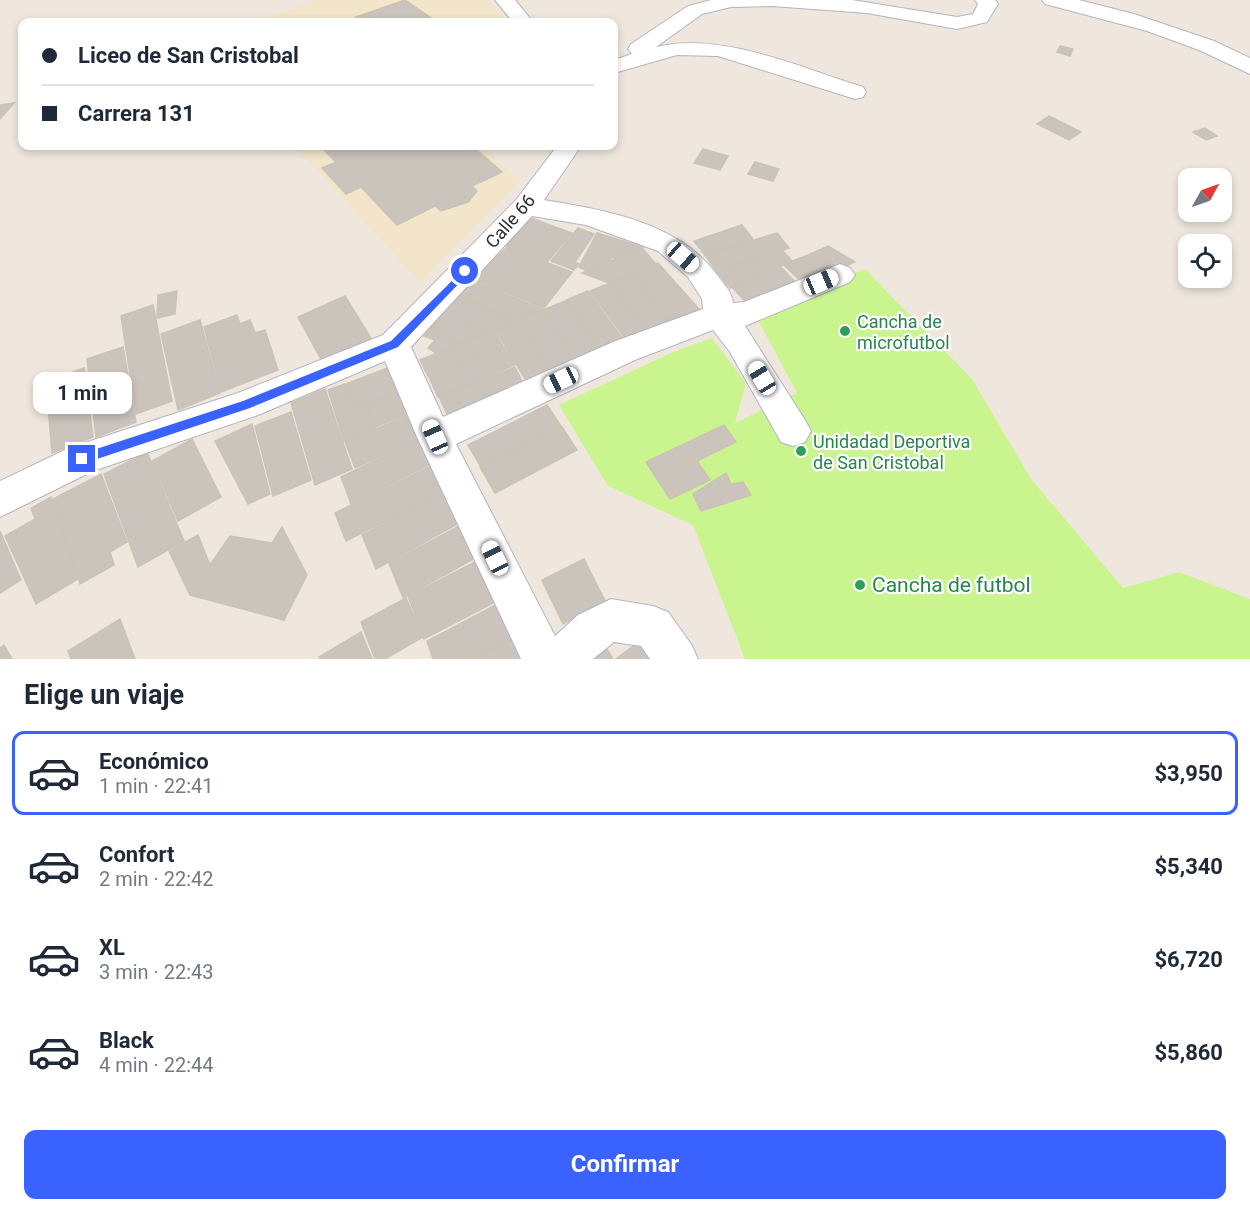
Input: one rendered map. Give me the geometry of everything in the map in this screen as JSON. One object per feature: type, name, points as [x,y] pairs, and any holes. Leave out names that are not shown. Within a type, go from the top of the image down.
[{"type":"street","points":[[505,0],[520,18]]},
{"type":"street","points":[[618,63],[695,9],[731,1],[772,0],[867,7],[957,23],[980,18],[986,12],[988,4],[985,0]]},
{"type":"street","points":[[1052,0],[1115,16],[1213,48],[1250,68]]},
{"type":"street","points":[[618,65],[672,48],[697,47],[720,50],[855,92]]},
{"type":"street","name":"Calle 66","points":[[394,344],[526,206],[566,150]]},
{"type":"street","points":[[526,206],[587,216],[622,225],[668,244],[698,270],[717,297],[718,315],[741,343],[793,430]]},
{"type":"street","points":[[435,437],[624,351],[718,315],[747,314],[840,274]]},
{"type":"street","points":[[0,500],[82,459],[246,405],[394,344],[435,437],[544,659]]},
{"type":"street","points":[[562,659],[593,630],[611,620],[653,627],[676,659]]},
{"type":"shaded area","points":[[317,0],[489,0],[505,18],[265,18]]},
{"type":"shaded area","points":[[298,150],[485,150],[521,180],[420,282]]},
{"type":"green space","name":"Unidadad Deportiva de San Cristobal","points":[[865,269],[972,379],[1031,479],[1123,588],[1179,572],[1250,599],[1250,659],[745,659],[693,525],[608,486],[559,405],[671,353],[712,338],[746,383],[735,423],[797,393],[755,314]]},
{"type":"building","points":[[405,0],[431,18],[357,18]]},
{"type":"building","points":[[1060,46],[1073,49],[1070,56],[1057,52]]},
{"type":"building","points":[[14,103],[0,119],[0,105]]},
{"type":"building","points":[[1049,116],[1081,132],[1069,140],[1037,124]]},
{"type":"building","points":[[1205,128],[1217,136],[1206,140],[1193,132]]},
{"type":"building","points":[[703,149],[728,156],[720,170],[694,163]]},
{"type":"building","points":[[324,150],[477,150],[502,172],[472,186],[477,191],[468,202],[441,211],[435,206],[397,225],[361,187],[346,194],[322,168],[336,162]]},
{"type":"building","points":[[755,162],[779,169],[773,181],[748,174]]},
{"type":"building","points":[[528,217],[572,233],[548,261],[504,245]]},
{"type":"building","points":[[742,225],[753,239],[705,255],[694,241]]},
{"type":"building","points":[[578,228],[594,234],[575,262],[579,264],[574,270],[551,261]]},
{"type":"building","points":[[597,233],[630,243],[607,262],[587,271],[579,267]]},
{"type":"building","points":[[777,233],[789,248],[716,271],[705,255]]},
{"type":"building","points":[[632,243],[643,247],[615,259],[613,257]]},
{"type":"building","points":[[828,246],[855,262],[820,277],[801,258]]},
{"type":"building","points":[[507,247],[572,272],[544,308],[474,279]]},
{"type":"building","points":[[642,248],[655,263],[609,283],[582,273]]},
{"type":"building","points":[[782,250],[792,261],[730,288],[717,272]]},
{"type":"building","points":[[800,258],[821,279],[806,286],[784,265]]},
{"type":"building","points":[[658,263],[699,309],[673,321],[633,274]]},
{"type":"building","points":[[781,267],[799,286],[751,308],[733,288]]},
{"type":"building","points":[[632,274],[671,321],[649,331],[611,283]]},
{"type":"building","points":[[470,279],[542,309],[515,321],[456,294]]},
{"type":"building","points":[[610,283],[648,332],[627,341],[590,291]]},
{"type":"building","points":[[177,291],[175,314],[157,318],[158,295]]},
{"type":"building","points":[[588,291],[625,342],[602,352],[566,300]]},
{"type":"building","points":[[345,296],[372,340],[323,363],[298,317]]},
{"type":"building","points":[[458,296],[514,321],[488,333],[441,312]]},
{"type":"building","points":[[565,301],[602,353],[578,363],[543,310]]},
{"type":"building","points":[[153,305],[172,401],[136,414],[121,316]]},
{"type":"building","points":[[542,310],[577,364],[553,375],[519,320]]},
{"type":"building","points":[[443,313],[487,333],[461,343],[429,329]]},
{"type":"building","points":[[237,315],[240,324],[250,320],[255,333],[265,330],[278,370],[221,392],[204,327]]},
{"type":"building","points":[[200,320],[220,393],[178,410],[161,334]]},
{"type":"building","points":[[518,321],[550,372],[527,382],[495,329]]},
{"type":"building","points":[[428,330],[460,343],[436,353],[428,348],[435,340],[424,336]]},
{"type":"building","points":[[494,330],[503,346],[428,376],[420,360]]},
{"type":"building","points":[[123,347],[136,422],[96,437],[87,359]]},
{"type":"building","points":[[504,347],[515,365],[438,397],[429,377]]},
{"type":"building","points":[[390,367],[399,390],[355,407],[346,384]]},
{"type":"building","points":[[515,367],[522,381],[513,384],[515,388],[448,416],[439,397]]},
{"type":"building","points":[[84,368],[93,437],[52,453],[46,382]]},
{"type":"building","points":[[345,384],[354,408],[366,404],[375,428],[344,441],[328,390]]},
{"type":"building","points":[[325,389],[352,469],[315,485],[291,403]]},
{"type":"building","points":[[400,391],[410,413],[375,427],[367,403]]},
{"type":"building","points":[[547,405],[561,426],[481,467],[468,445]]},
{"type":"building","points":[[291,412],[311,480],[273,496],[255,426]]},
{"type":"building","points":[[411,414],[422,438],[355,468],[345,442]]},
{"type":"building","points":[[252,424],[270,494],[248,504],[215,441]]},
{"type":"building","points":[[724,425],[736,442],[697,461],[710,480],[670,499],[646,462]]},
{"type":"building","points":[[562,427],[577,450],[495,493],[480,467]]},
{"type":"building","points":[[192,439],[221,497],[178,521],[152,461]]},
{"type":"building","points":[[419,440],[431,464],[351,504],[341,477]]},
{"type":"building","points":[[147,452],[184,541],[138,567],[104,474]]},
{"type":"building","points":[[431,466],[444,492],[346,541],[335,513]]},
{"type":"building","points":[[726,473],[731,484],[743,482],[751,495],[701,511],[693,494]]},
{"type":"building","points":[[101,474],[127,542],[110,552],[114,565],[80,584],[53,499]]},
{"type":"building","points":[[448,490],[463,521],[376,569],[362,535]]},
{"type":"building","points":[[51,497],[78,579],[36,604],[5,536],[35,519],[31,508]]},
{"type":"building","points":[[463,524],[479,556],[403,598],[389,563]]},
{"type":"building","points":[[282,527],[307,575],[284,620],[190,595],[169,551],[198,535],[210,565],[230,536],[272,543]]},
{"type":"building","points":[[0,531],[21,580],[0,593]]},
{"type":"building","points":[[481,559],[499,600],[424,639],[408,596]]},
{"type":"building","points":[[584,559],[605,601],[563,624],[542,580]]},
{"type":"building","points":[[406,598],[423,637],[385,659],[375,659],[361,622]]},
{"type":"building","points":[[503,601],[518,634],[472,659],[433,659],[427,641]]},
{"type":"building","points":[[120,619],[135,659],[71,659],[68,651]]},
{"type":"building","points":[[361,632],[372,659],[320,659],[319,657]]},
{"type":"building","points":[[518,635],[529,659],[474,659]]},
{"type":"building","points":[[637,643],[649,659],[616,659]]},
{"type":"building","points":[[4,645],[12,659],[0,659],[0,648]]},
{"type":"building","points":[[605,646],[613,659],[591,659]]},
{"type":"place","name":"Cancha de microfutbol","points":[[845,331]]},
{"type":"place","name":"Unidadad Deportiva de San Cristobal","points":[[801,451]]},
{"type":"place","name":"Cancha de futbol","points":[[860,585]]},
{"type":"route","points":[[82,459],[246,405],[394,344],[465,271]]}]
